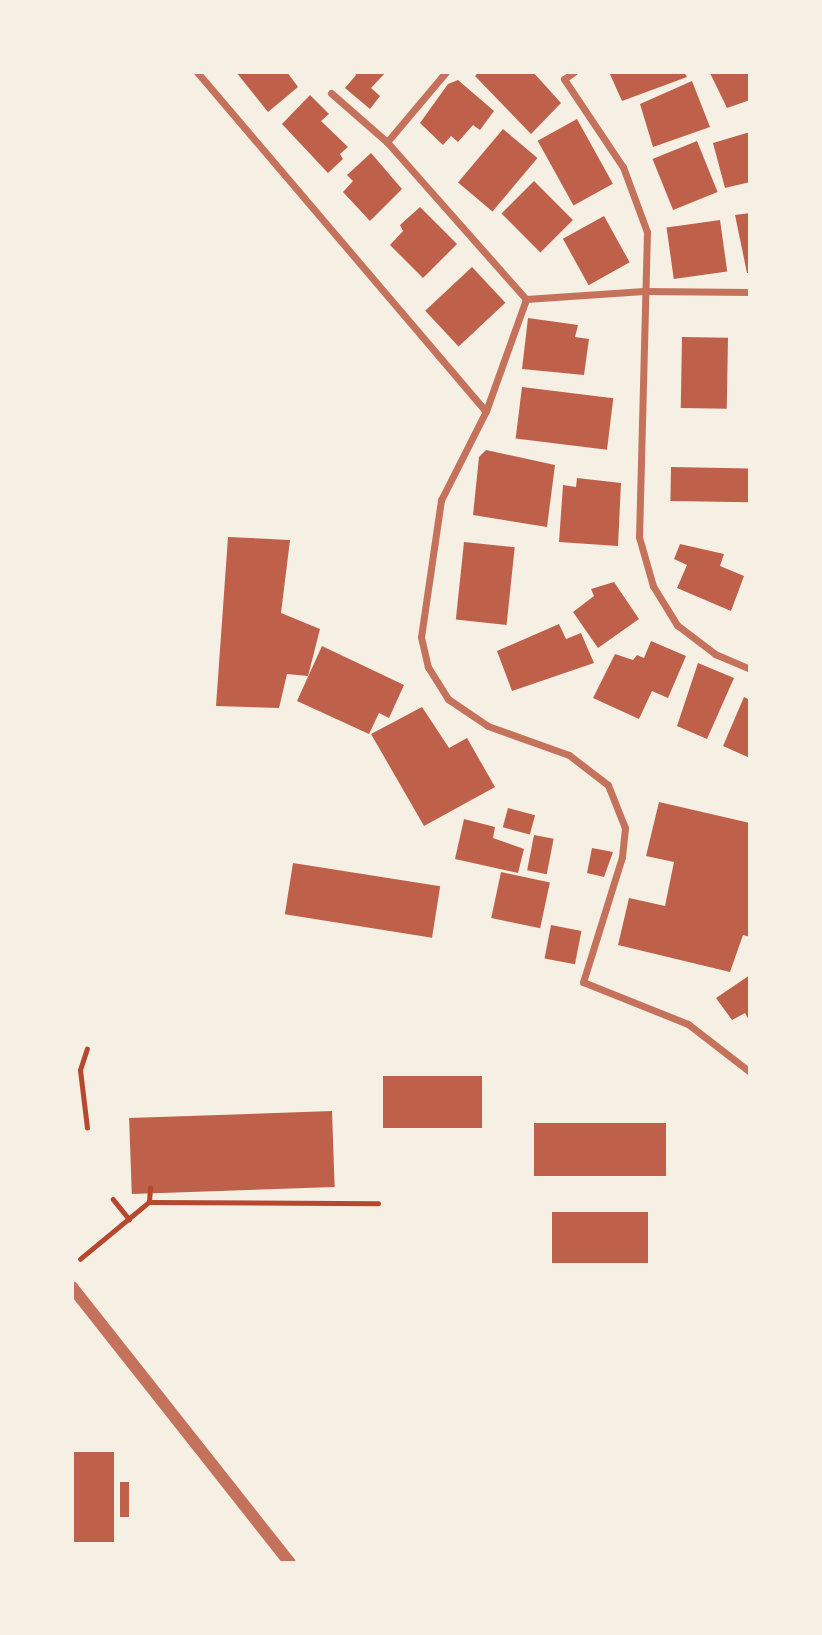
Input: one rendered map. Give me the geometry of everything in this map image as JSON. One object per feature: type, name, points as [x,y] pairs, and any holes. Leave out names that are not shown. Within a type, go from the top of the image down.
[{"type":"street","points":[[197,72],[486,411]]},
{"type":"street","points":[[387,142],[446,72]]},
{"type":"street","points":[[556,72],[564,79],[622,167],[647,232],[639,537],[653,586],[677,625],[715,654],[750,669]]},
{"type":"street","points":[[564,79],[574,72]]},
{"type":"street","points":[[331,93],[387,142],[526,299]]},
{"type":"street","points":[[526,299],[645,291],[750,292]]},
{"type":"street","points":[[526,299],[486,411],[441,500],[421,637],[428,667],[449,699],[488,726],[569,755],[608,785],[625,828],[622,857],[583,982],[688,1024],[750,1072]]},
{"type":"street","points":[[72,1287],[290,1563]]},
{"type":"path","points":[[87,1049],[80,1070],[87,1128]]},
{"type":"path","points":[[149,1202],[150,1188]]},
{"type":"path","points":[[113,1199],[129,1219]]},
{"type":"path","points":[[80,1259],[149,1202],[378,1203]]},
{"type":"building","points":[[236,72],[287,72],[298,87],[268,112]]},
{"type":"building","points":[[354,72],[386,72],[371,88],[380,96],[370,109],[345,88],[356,75]]},
{"type":"building","points":[[479,72],[533,72],[561,103],[531,134],[475,76]]},
{"type":"building","points":[[609,72],[684,72],[687,77],[622,101]]},
{"type":"building","points":[[750,72],[750,100],[727,108],[710,73]]},
{"type":"building","points":[[458,80],[494,111],[480,130],[473,125],[458,142],[451,136],[443,145],[420,123],[448,84]]},
{"type":"building","points":[[692,81],[710,127],[653,147],[640,104]]},
{"type":"building","points":[[310,95],[329,114],[321,121],[348,147],[340,154],[343,159],[328,173],[282,124]]},
{"type":"building","points":[[577,119],[613,184],[574,206],[538,141]]},
{"type":"building","points":[[503,129],[537,158],[492,212],[458,183]]},
{"type":"building","points":[[750,132],[750,182],[725,188],[713,143]]},
{"type":"building","points":[[697,141],[718,192],[673,210],[652,159]]},
{"type":"building","points":[[371,153],[402,189],[370,221],[343,192],[353,181],[347,175]]},
{"type":"building","points":[[534,181],[573,220],[540,252],[501,214]]},
{"type":"building","points":[[420,207],[457,244],[423,278],[390,245],[403,231],[400,225]]},
{"type":"building","points":[[750,213],[750,273],[747,273],[735,215]]},
{"type":"building","points":[[604,216],[630,262],[589,285],[563,239]]},
{"type":"building","points":[[720,220],[727,271],[674,279],[667,228]]},
{"type":"building","points":[[472,267],[505,303],[459,346],[425,311]]},
{"type":"building","points":[[528,318],[578,325],[575,337],[589,339],[584,375],[522,369]]},
{"type":"building","points":[[682,337],[728,338],[727,409],[681,408]]},
{"type":"building","points":[[522,387],[613,398],[607,450],[516,439]]},
{"type":"building","points":[[486,450],[555,465],[547,527],[473,515],[479,457]]},
{"type":"building","points":[[671,467],[750,468],[749,502],[670,501]]},
{"type":"building","points":[[577,478],[621,483],[618,546],[559,542],[563,485],[576,487]]},
{"type":"building","points":[[228,537],[290,540],[281,613],[320,629],[308,676],[287,674],[279,708],[216,706]]},
{"type":"building","points":[[464,542],[515,547],[507,625],[456,620]]},
{"type":"building","points":[[680,544],[724,554],[720,566],[744,576],[731,611],[677,588],[687,565],[674,559]]},
{"type":"building","points":[[614,582],[639,619],[598,648],[573,612],[594,596],[591,589]]},
{"type":"building","points":[[559,624],[566,639],[581,633],[594,663],[512,691],[497,651]]},
{"type":"building","points":[[651,641],[686,656],[668,698],[652,691],[639,719],[593,698],[615,654],[633,660],[637,655],[644,658]]},
{"type":"building","points":[[322,646],[404,685],[389,718],[379,713],[369,734],[297,701]]},
{"type":"building","points":[[698,663],[734,678],[707,739],[677,726]]},
{"type":"building","points":[[744,697],[750,700],[750,758],[723,746]]},
{"type":"building","points":[[422,707],[449,748],[467,738],[495,787],[424,826],[371,734]]},
{"type":"building","points":[[659,802],[750,823],[750,937],[743,935],[730,972],[618,945],[629,898],[665,906],[674,862],[646,856]]},
{"type":"building","points":[[508,808],[535,815],[530,835],[503,827]]},
{"type":"building","points":[[464,819],[495,827],[493,838],[524,849],[518,873],[455,859]]},
{"type":"building","points":[[534,835],[554,839],[547,874],[527,870]]},
{"type":"building","points":[[592,848],[613,852],[604,877],[587,873]]},
{"type":"building","points":[[293,863],[440,886],[432,938],[285,914]]},
{"type":"building","points":[[501,872],[550,882],[540,928],[491,918]]},
{"type":"building","points":[[551,925],[581,931],[575,964],[545,958]]},
{"type":"building","points":[[750,975],[750,1022],[745,1013],[732,1020],[716,998]]},
{"type":"building","points":[[383,1076],[482,1076],[482,1128],[383,1128]]},
{"type":"building","points":[[332,1111],[335,1187],[132,1194],[129,1118]]},
{"type":"building","points":[[534,1123],[666,1123],[666,1176],[534,1176]]},
{"type":"building","points":[[552,1212],[648,1212],[648,1263],[552,1263]]},
{"type":"building","points":[[72,1452],[114,1452],[114,1542],[72,1542]]},
{"type":"building","points":[[120,1482],[129,1482],[129,1517],[120,1517]]}]
